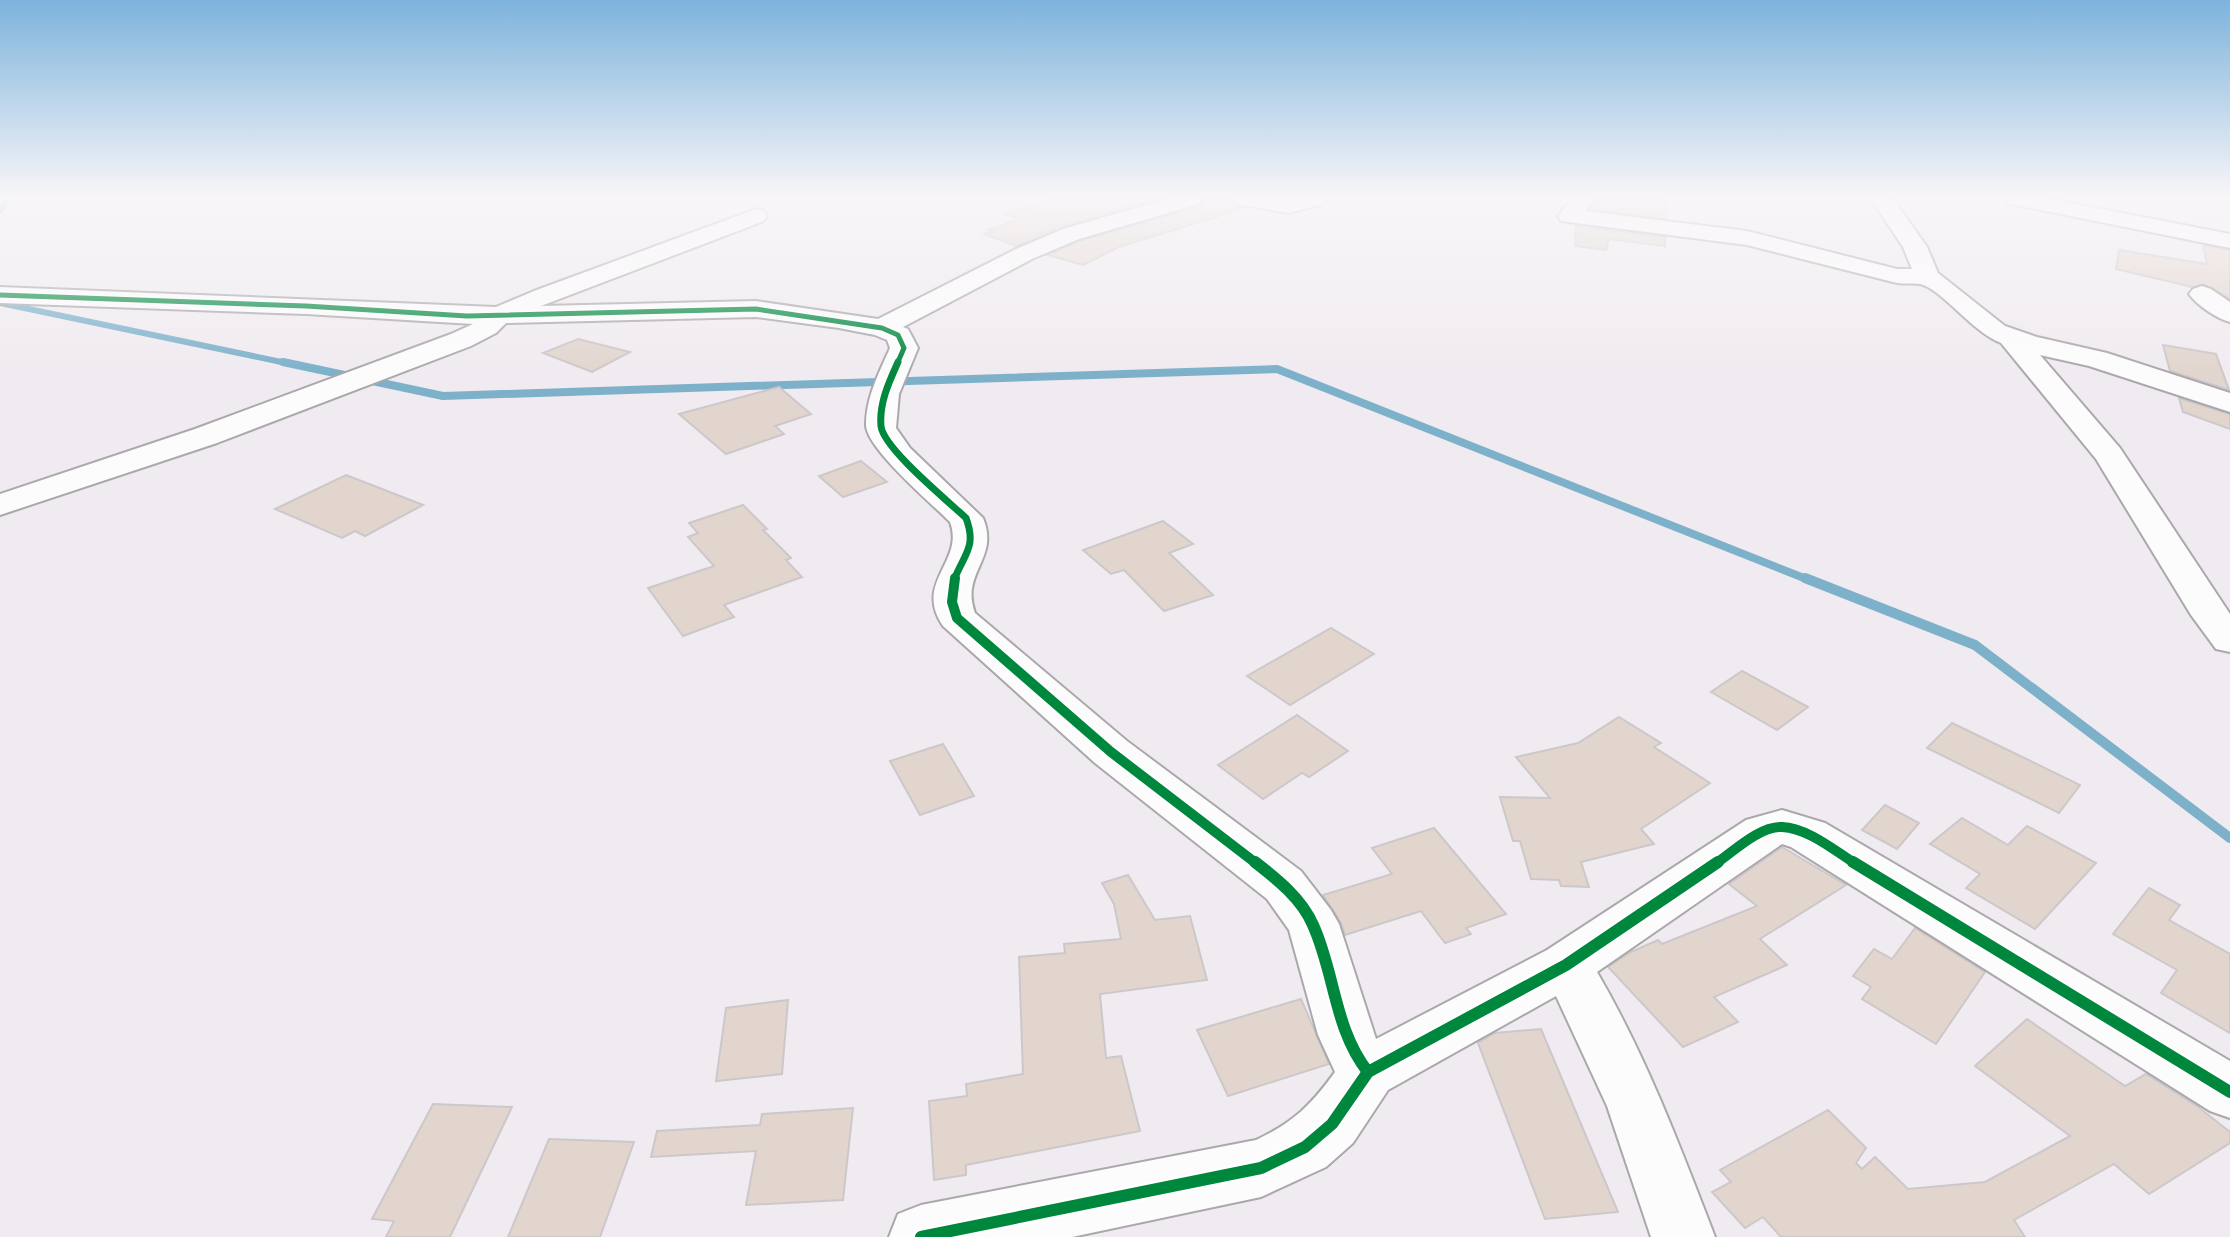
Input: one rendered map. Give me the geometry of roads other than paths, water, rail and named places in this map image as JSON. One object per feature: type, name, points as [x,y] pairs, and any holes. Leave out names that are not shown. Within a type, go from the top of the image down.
[{"type":"street","points":[[0,505],[257,417],[476,334],[498,316],[648,257]]},
{"type":"street","points":[[882,328],[1019,257]]},
{"type":"street","points":[[1821,257],[1898,276],[1927,277],[1996,332],[2097,359],[2230,403]]},
{"type":"street","points":[[1920,257],[1927,277]]},
{"type":"street","points":[[2202,294],[2230,314]]},
{"type":"street","points":[[0,295],[498,316],[755,309],[784,311],[882,328],[898,335],[904,348],[884,394],[881,428],[898,454],[965,517],[971,528],[972,546],[959,565],[952,584],[950,598],[957,618],[1111,752],[1283,885],[1314,924],[1346,1035],[1357,1058],[1368,1072]]},
{"type":"street","points":[[2011,338],[2109,455],[2204,607],[2230,640]]},
{"type":"street","points":[[921,1237],[1261,1168],[1305,1147],[1332,1124],[1368,1072],[1566,965],[1763,832],[1782,827],[1808,835],[2230,1092]]},
{"type":"street","points":[[1566,965],[1600,1025],[1636,1106],[1683,1237]]},
{"type":"waterway","points":[[0,303],[291,364]]},
{"type":"waterway","points":[[283,362],[443,396],[1277,369],[1809,580]]},
{"type":"waterway","points":[[1805,578],[1975,645],[2230,838]]}]
